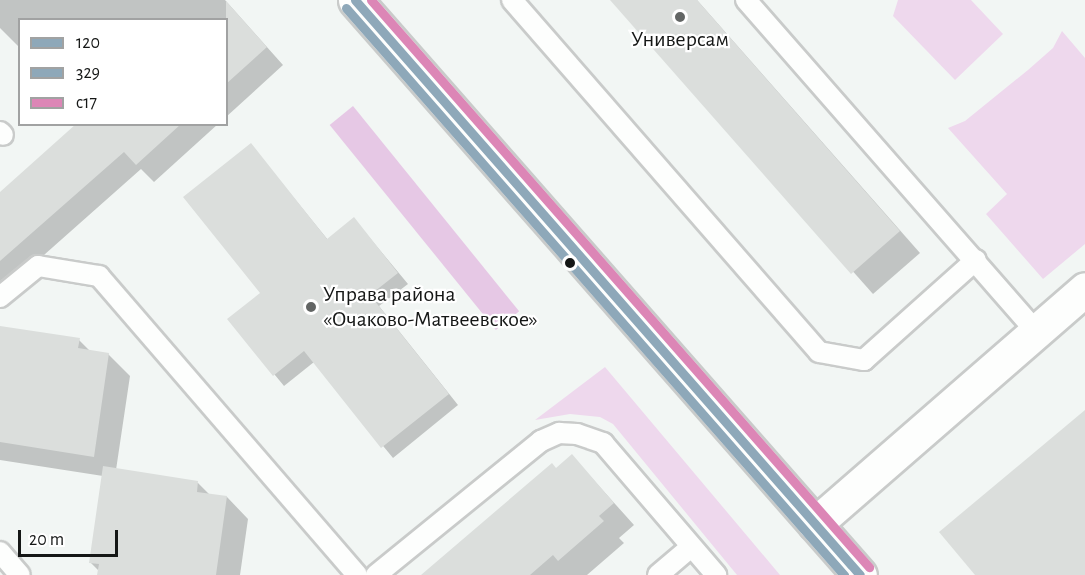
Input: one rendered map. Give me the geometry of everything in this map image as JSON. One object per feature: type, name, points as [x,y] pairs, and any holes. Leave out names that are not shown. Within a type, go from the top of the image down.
[{"type":"street","points":[[355,0],[815,524],[848,571]]},
{"type":"street","points":[[815,524],[1085,289]]},
{"type":"lane","points":[[746,0],[1036,330]]},
{"type":"lane","points":[[515,1],[819,352],[864,360],[976,260]]},
{"type":"lane","points":[[0,297],[38,266],[99,276],[357,575]]},
{"type":"lane","points":[[376,575],[541,441],[559,432],[577,434],[603,443],[716,575]]},
{"type":"lane","points":[[658,575],[691,547]]},
{"type":"lane","points":[[0,552],[20,575]]},
{"type":"shaded area","points":[[898,0],[971,0],[1003,34],[955,80],[893,16]]},
{"type":"shaded area","points":[[1062,31],[1085,58],[1085,244],[1043,279],[986,214],[1007,194],[948,128],[965,121],[1028,70],[1053,48]]},
{"type":"shaded area","points":[[353,106],[519,311],[496,330],[330,125]]},
{"type":"shaded area","points":[[605,367],[780,575],[737,575],[613,424],[600,417],[570,414],[535,420]]},
{"type":"building","points":[[610,0],[697,0],[900,231],[851,274]]},
{"type":"building","points":[[226,1],[267,47],[228,82],[228,18],[226,18]]},
{"type":"building","points":[[74,126],[179,126],[136,165],[124,152],[0,261],[0,192]]},
{"type":"building","name":"Управа района «Очаково-Матвеевское»","points":[[251,143],[327,239],[354,217],[398,273],[370,295],[449,394],[381,448],[304,351],[273,376],[227,319],[260,293],[183,197]]},
{"type":"building","points":[[0,326],[80,338],[78,348],[109,353],[94,457],[0,442]]},
{"type":"building","points":[[1085,410],[1085,575],[975,575],[939,532]]},
{"type":"building","points":[[572,454],[614,503],[599,516],[604,521],[558,561],[553,555],[530,575],[421,575],[552,463],[556,468]]},
{"type":"building","points":[[103,466],[198,481],[197,492],[227,496],[216,575],[97,575],[99,564],[89,563]]},
{"type":"transit line","name":"120","points":[[355,0],[860,575]]},
{"type":"transit line","name":"с17","points":[[371,0],[869,567]]},
{"type":"transit line","name":"329","points":[[346,8],[844,575]]},
{"type":"place","name":"Универсам","points":[[680,17]]},
{"type":"place","name":"Управа района «Очаково-Матвеевское»","points":[[311,307]]}]
